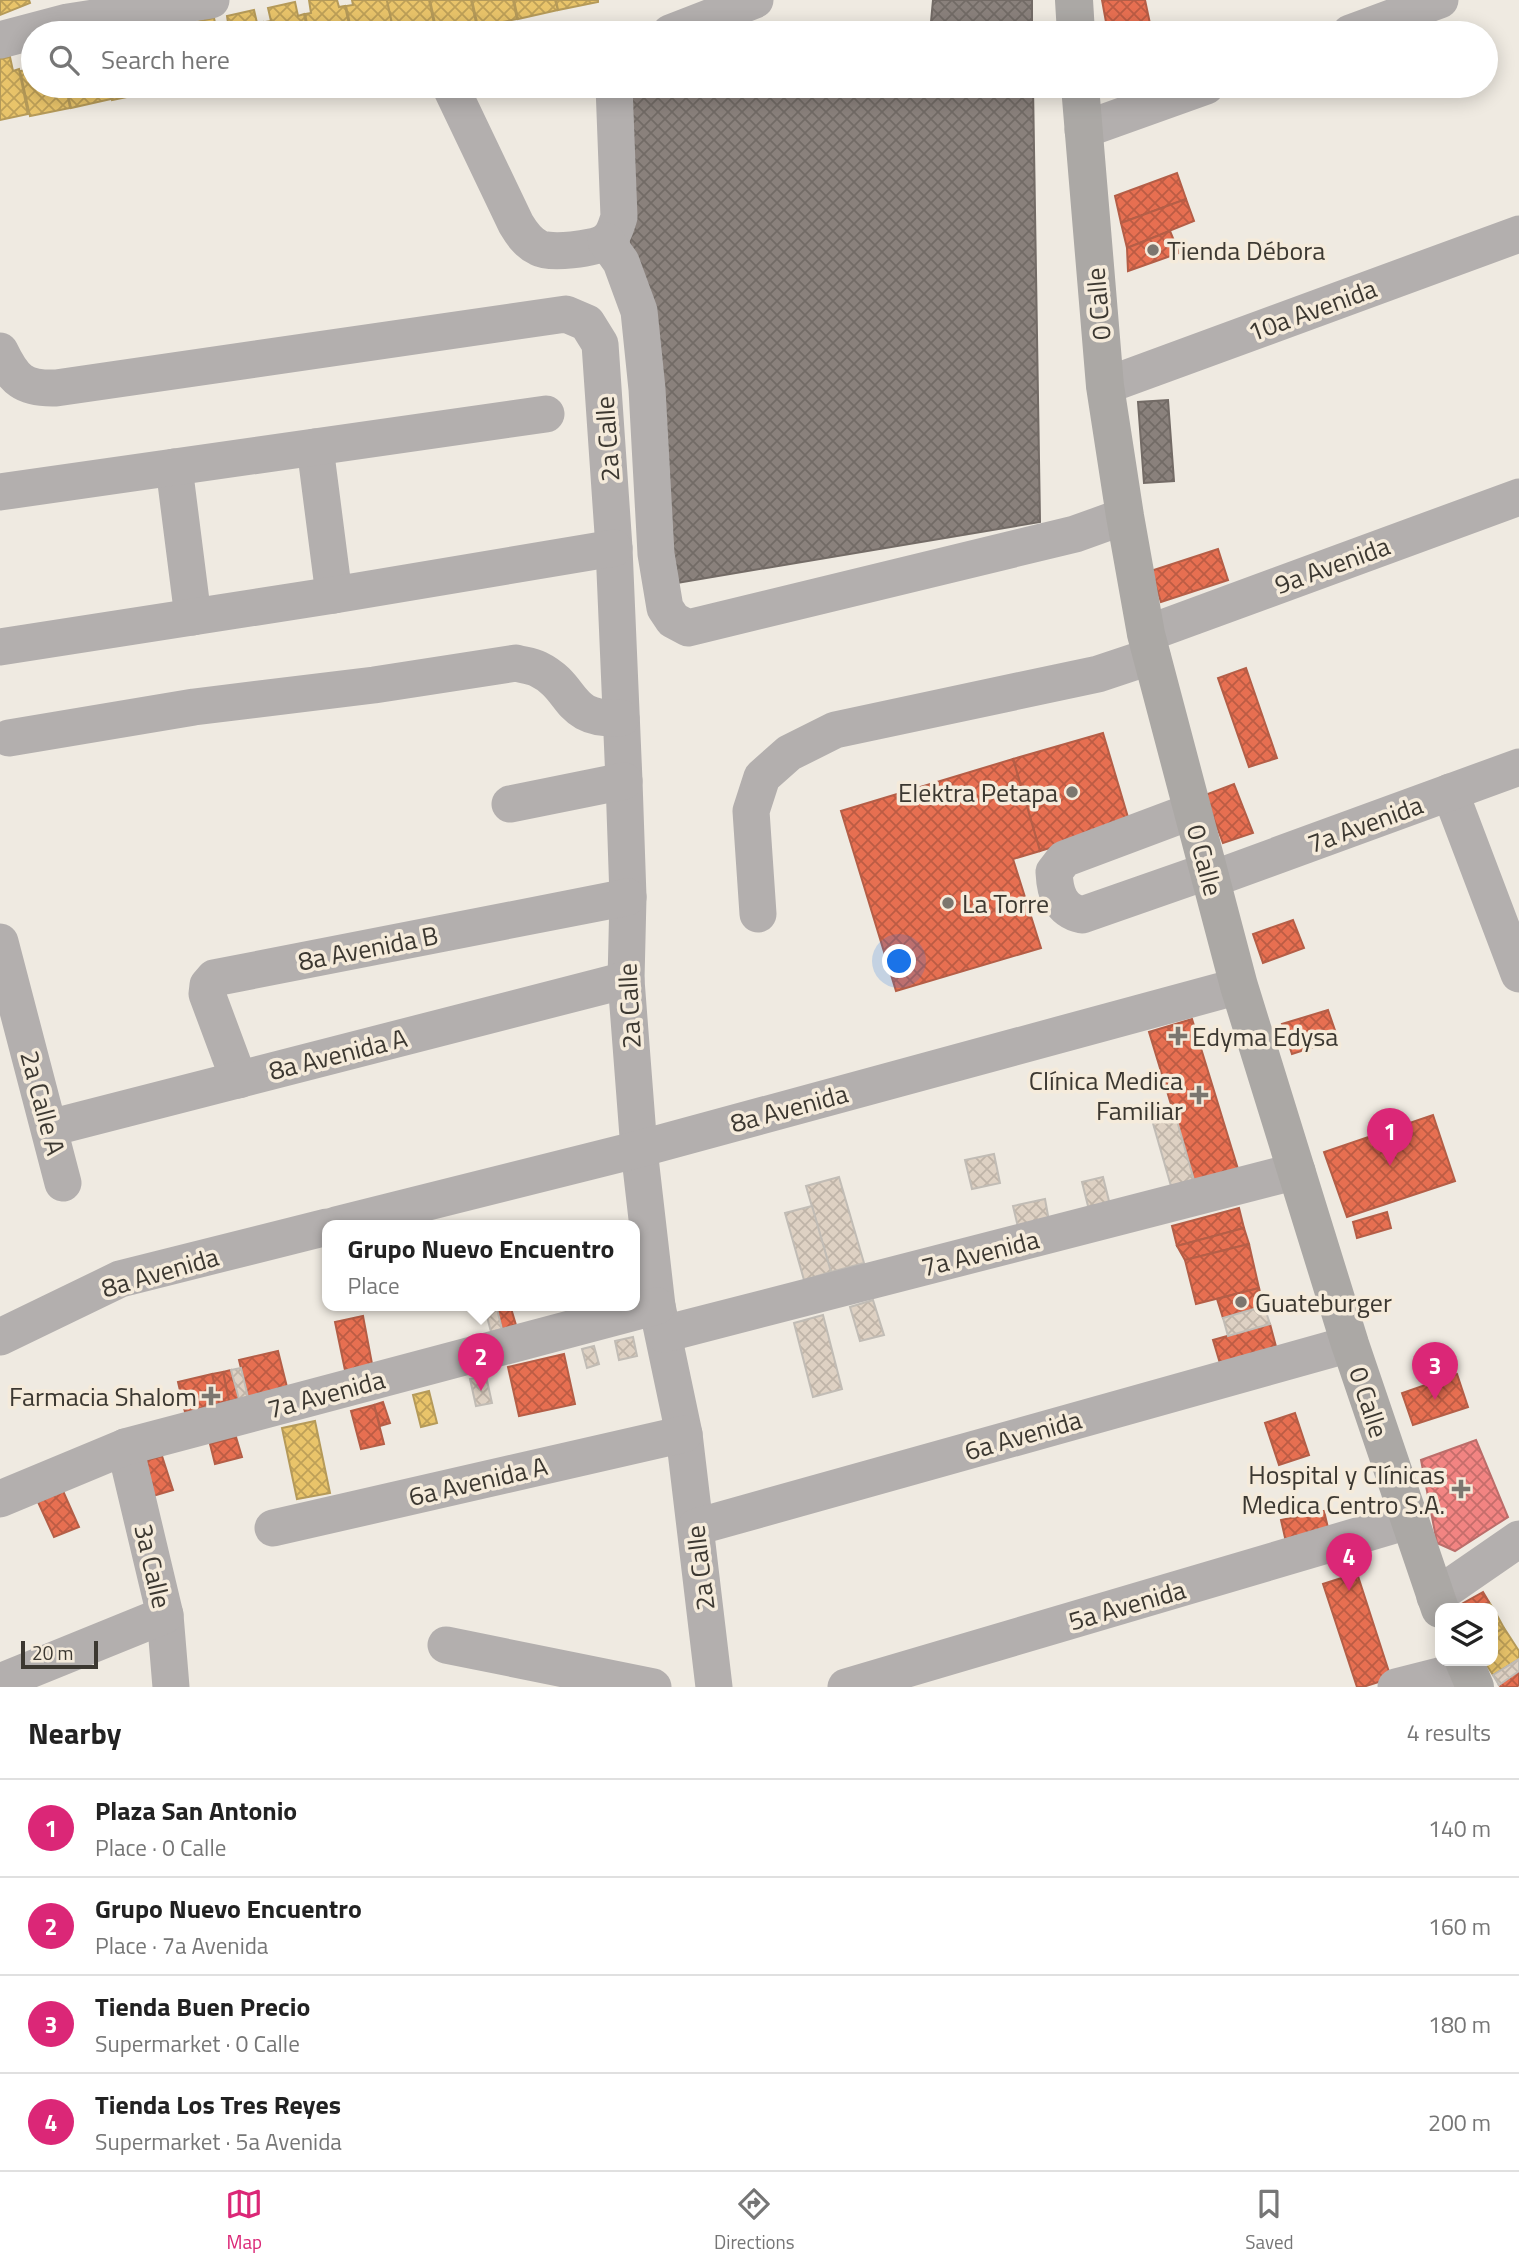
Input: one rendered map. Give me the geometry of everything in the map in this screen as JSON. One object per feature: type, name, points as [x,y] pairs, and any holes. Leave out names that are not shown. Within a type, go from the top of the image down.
[{"type":"main road","points":[[1074,0],[1075,21]]},
{"type":"main road","name":"0 Calle","points":[[1081,98],[1105,386],[1149,645],[1239,986],[1350,1344],[1438,1603]]},
{"type":"street","points":[[42,21],[64,11],[211,0]]},
{"type":"street","points":[[701,21],[755,0]]},
{"type":"street","points":[[1383,21],[1440,0]]},
{"type":"street","points":[[0,40],[21,30]]},
{"type":"street","points":[[456,98],[516,224],[525,239],[542,250],[585,249],[606,242],[615,231],[619,218],[614,98]]},
{"type":"street","points":[[1083,130],[1172,98]]},
{"type":"street","name":"10a Avenida","points":[[1105,386],[1519,234]]},
{"type":"street","points":[[606,242],[621,262],[639,311],[648,389],[656,554],[666,608],[673,620],[688,628],[1076,534],[1125,516]]},
{"type":"street","name":"2a Calle","points":[[1,354],[14,378],[35,389],[566,314],[587,323],[600,344],[614,548],[624,781],[628,897],[626,980],[639,1149],[660,1320],[684,1434],[714,1687]]},
{"type":"street","points":[[0,492],[547,414]]},
{"type":"street","points":[[315,447],[334,596]]},
{"type":"street","points":[[174,467],[193,617]]},
{"type":"street","name":"9a Avenida","points":[[758,914],[751,811],[762,777],[789,753],[835,730],[1098,674],[1149,645],[1519,496]]},
{"type":"street","points":[[0,647],[334,596],[614,548]]},
{"type":"street","points":[[9,738],[194,707],[374,685],[516,663],[539,669],[591,716],[601,719],[621,718]]},
{"type":"street","name":"7a Avenida","points":[[1192,811],[1064,859],[1054,872],[1056,891],[1066,909],[1082,915],[1209,876],[1519,767]]},
{"type":"street","points":[[510,804],[624,781]]},
{"type":"street","points":[[1450,792],[1519,974]]},
{"type":"street","name":"8a Avenida B","points":[[239,1080],[207,994],[208,985],[214,978],[628,897]]},
{"type":"street","name":"2a Calle A","points":[[0,942],[63,1183]]},
{"type":"street","name":"8a Avenida A","points":[[50,1128],[626,980]]},
{"type":"street","name":"8a Avenida","points":[[356,1220],[639,1149],[1239,986]]},
{"type":"street","name":"7a Avenida","points":[[0,1499],[125,1447],[1297,1171]]},
{"type":"street","name":"8a Avenida","points":[[0,1337],[120,1279],[322,1228]]},
{"type":"street","name":"6a Avenida","points":[[696,1527],[1350,1344]]},
{"type":"street","name":"6a Avenida A","points":[[273,1528],[684,1434]]},
{"type":"street","name":"3a Calle","points":[[125,1447],[165,1615],[171,1687]]},
{"type":"street","name":"5a Avenida","points":[[846,1687],[1408,1521]]},
{"type":"street","points":[[1438,1603],[1519,1539]]},
{"type":"street","points":[[0,1682],[165,1615]]},
{"type":"street","points":[[446,1645],[653,1687]]},
{"type":"street","points":[[1396,1687],[1469,1672]]},
{"type":"building: Homes","points":[[0,0],[29,0],[30,3],[0,15]]},
{"type":"building: Homes","points":[[309,0],[337,0],[339,7],[345,6],[348,21],[306,21],[305,14],[311,13]]},
{"type":"building: Homes","points":[[352,0],[387,0],[391,21],[349,21],[346,6],[353,5]]},
{"type":"building: Homes","points":[[387,0],[429,0],[433,21],[391,21]]},
{"type":"building: Homes","points":[[430,0],[471,0],[476,21],[434,21]]},
{"type":"building: Homes","points":[[472,0],[513,0],[517,19],[477,21]]},
{"type":"building: Homes","points":[[514,0],[555,0],[558,10],[518,19]]},
{"type":"building: Homes","points":[[556,0],[598,0],[598,2],[558,10]]},
{"type":"building: Homes","points":[[295,2],[298,16],[304,14],[305,21],[271,21],[268,8]]},
{"type":"building: Homes","points":[[254,10],[257,21],[228,21],[227,16]]},
{"type":"building: Homes","points":[[10,57],[13,71],[19,69],[21,98],[25,98],[28,114],[0,120],[0,59]]},
{"type":"building: Homes","points":[[26,98],[68,98],[70,108],[30,116]]},
{"type":"building: Homes","points":[[69,98],[111,98],[111,99],[71,108]]},
{"type":"building: Homes","points":[[429,1391],[437,1423],[421,1427],[413,1395]]},
{"type":"building: Homes","points":[[315,1421],[330,1493],[297,1499],[282,1428]]},
{"type":"building: Homes","points":[[1498,1617],[1504,1628],[1498,1631]]},
{"type":"building: Homes","points":[[1504,1628],[1519,1651],[1519,1659],[1493,1675],[1487,1666],[1498,1666],[1498,1631]]},
{"type":"building: Shops","points":[[1102,0],[1145,0],[1149,21],[1106,21]]},
{"type":"building: Shops","points":[[1177,173],[1186,199],[1121,223],[1115,196]]},
{"type":"building: Shops","points":[[1186,199],[1194,221],[1127,248],[1121,223]]},
{"type":"building: Shops","name":"Tienda Débora","points":[[1170,231],[1179,253],[1128,271],[1127,248]]},
{"type":"building: Shops","points":[[1218,549],[1228,580],[1161,602],[1151,571]]},
{"type":"building: Shops","points":[[1246,668],[1277,758],[1249,767],[1218,678]]},
{"type":"building: Shops","name":"Elektra Petapa","points":[[1103,733],[1130,824],[1040,851],[1013,759]]},
{"type":"building: Shops","name":"La Torre","points":[[1013,759],[1040,851],[1013,859],[1041,948],[896,991],[841,811]]},
{"type":"building: Shops","points":[[1234,784],[1253,833],[1223,843],[1205,795]]},
{"type":"building: Shops","points":[[1293,920],[1304,948],[1263,963],[1253,934]]},
{"type":"building: Shops","points":[[1328,1010],[1338,1039],[1292,1054],[1282,1024]]},
{"type":"building: Shops","points":[[1192,1019],[1238,1169],[1194,1180],[1149,1032]]},
{"type":"building: Shops","points":[[1433,1115],[1455,1181],[1347,1217],[1324,1152]]},
{"type":"building: Shops","points":[[1239,1208],[1244,1228],[1177,1246],[1172,1226]]},
{"type":"building: Shops","points":[[1387,1212],[1391,1228],[1357,1238],[1353,1222]]},
{"type":"building: Shops","points":[[1244,1228],[1249,1244],[1185,1260],[1177,1246]]},
{"type":"building: Shops","points":[[1249,1244],[1259,1288],[1196,1304],[1185,1260]]},
{"type":"building: Shops","name":"Guateburger","points":[[1259,1288],[1264,1306],[1223,1318],[1217,1299]]},
{"type":"building: Shops","points":[[498,1311],[512,1311],[516,1325],[502,1329]]},
{"type":"building: Shops","points":[[363,1316],[373,1369],[346,1375],[335,1322]]},
{"type":"building: Shops","points":[[1270,1324],[1278,1354],[1222,1370],[1213,1340]]},
{"type":"building: Shops","points":[[278,1351],[287,1387],[248,1397],[239,1360]]},
{"type":"building: Shops","points":[[564,1354],[575,1404],[519,1416],[508,1367]]},
{"type":"building: Shops","points":[[231,1370],[239,1399],[229,1401],[223,1372]]},
{"type":"building: Shops","points":[[223,1372],[229,1401],[219,1404],[212,1374]]},
{"type":"building: Shops","points":[[212,1374],[219,1404],[185,1412],[178,1382]]},
{"type":"building: Shops","points":[[1457,1374],[1468,1407],[1413,1425],[1402,1393]]},
{"type":"building: Shops","points":[[383,1402],[390,1423],[380,1426],[374,1405]]},
{"type":"building: Shops","points":[[374,1405],[384,1444],[361,1449],[351,1411]]},
{"type":"building: Shops","points":[[1295,1413],[1309,1455],[1279,1465],[1265,1423]]},
{"type":"building: Shops","points":[[236,1437],[242,1457],[215,1464],[210,1444]]},
{"type":"building: Shops","points":[[162,1456],[173,1490],[146,1498],[135,1464]]},
{"type":"building: Shops","points":[[63,1491],[79,1527],[54,1537],[38,1502]]},
{"type":"building: Shops","points":[[1324,1511],[1329,1532],[1286,1542],[1281,1520]]},
{"type":"building: Shops","points":[[1357,1573],[1391,1678],[1363,1687],[1357,1687],[1323,1584]]},
{"type":"building: Shops","points":[[1483,1592],[1489,1602],[1487,1603],[1464,1603]]},
{"type":"building: Shops","points":[[1519,1671],[1519,1685],[1499,1685]]},
{"type":"building: Health","name":"Hospital y Clínicas Medica Centro S.A.","points":[[1476,1440],[1508,1517],[1455,1551],[1437,1543],[1421,1460]]},
{"type":"building: Industry","points":[[933,0],[1032,0],[1032,21],[931,21]]},
{"type":"building: Industry","points":[[624,98],[1033,98],[1040,522],[647,588]]},
{"type":"building: Industry","points":[[1168,400],[1174,481],[1144,483],[1138,402]]},
{"type":"building: Other","points":[[1173,1107],[1194,1180],[1171,1186],[1150,1113]]},
{"type":"building: Other","points":[[994,1154],[1000,1183],[972,1189],[965,1160]]},
{"type":"building: Other","points":[[839,1177],[864,1263],[831,1272],[806,1186]]},
{"type":"building: Other","points":[[1103,1177],[1110,1205],[1089,1210],[1082,1182]]},
{"type":"building: Other","points":[[1045,1199],[1049,1221],[1018,1227],[1013,1206]]},
{"type":"building: Other","points":[[812,1206],[831,1272],[804,1280],[785,1213]]},
{"type":"building: Other","points":[[873,1300],[884,1335],[860,1341],[850,1307]]},
{"type":"building: Other","points":[[1264,1306],[1270,1324],[1228,1336],[1223,1318]]},
{"type":"building: Other","points":[[486,1311],[498,1311],[502,1329],[491,1332]]},
{"type":"building: Other","points":[[823,1315],[842,1389],[813,1397],[794,1323]]},
{"type":"building: Other","points":[[633,1337],[637,1356],[619,1360],[615,1341]]},
{"type":"building: Other","points":[[594,1346],[599,1364],[587,1368],[582,1349]]},
{"type":"building: Other","points":[[241,1368],[248,1397],[239,1399],[231,1370]]},
{"type":"building: Other","points":[[486,1376],[492,1403],[476,1406],[470,1379]]},
{"type":"building: Other","points":[[1519,1659],[1519,1671],[1499,1685],[1493,1675]]},
{"type":"place","name":"Tienda Débora","points":[[1153,250]]},
{"type":"place","name":"Elektra Petapa","points":[[1072,792]]},
{"type":"place","name":"La Torre","points":[[948,903]]},
{"type":"place","name":"Edyma Edysa","points":[[1178,1036]]},
{"type":"place","name":"Clínica Medica Familiar","points":[[1199,1095]]},
{"type":"place","name":"Plaza San Antonio","points":[[1390,1166]]},
{"type":"place","name":"Guateburger","points":[[1241,1302]]},
{"type":"place","name":"Grupo Nuevo Encuentro","points":[[481,1391]]},
{"type":"place","name":"Farmacia Shalom","points":[[211,1396]]},
{"type":"place","name":"Tienda Buen Precio","points":[[1435,1400]]},
{"type":"place","name":"Hospital y Clínicas Medica Centro S.A.","points":[[1461,1489]]},
{"type":"place","name":"Tienda Los Tres Reyes","points":[[1349,1591]]}]
